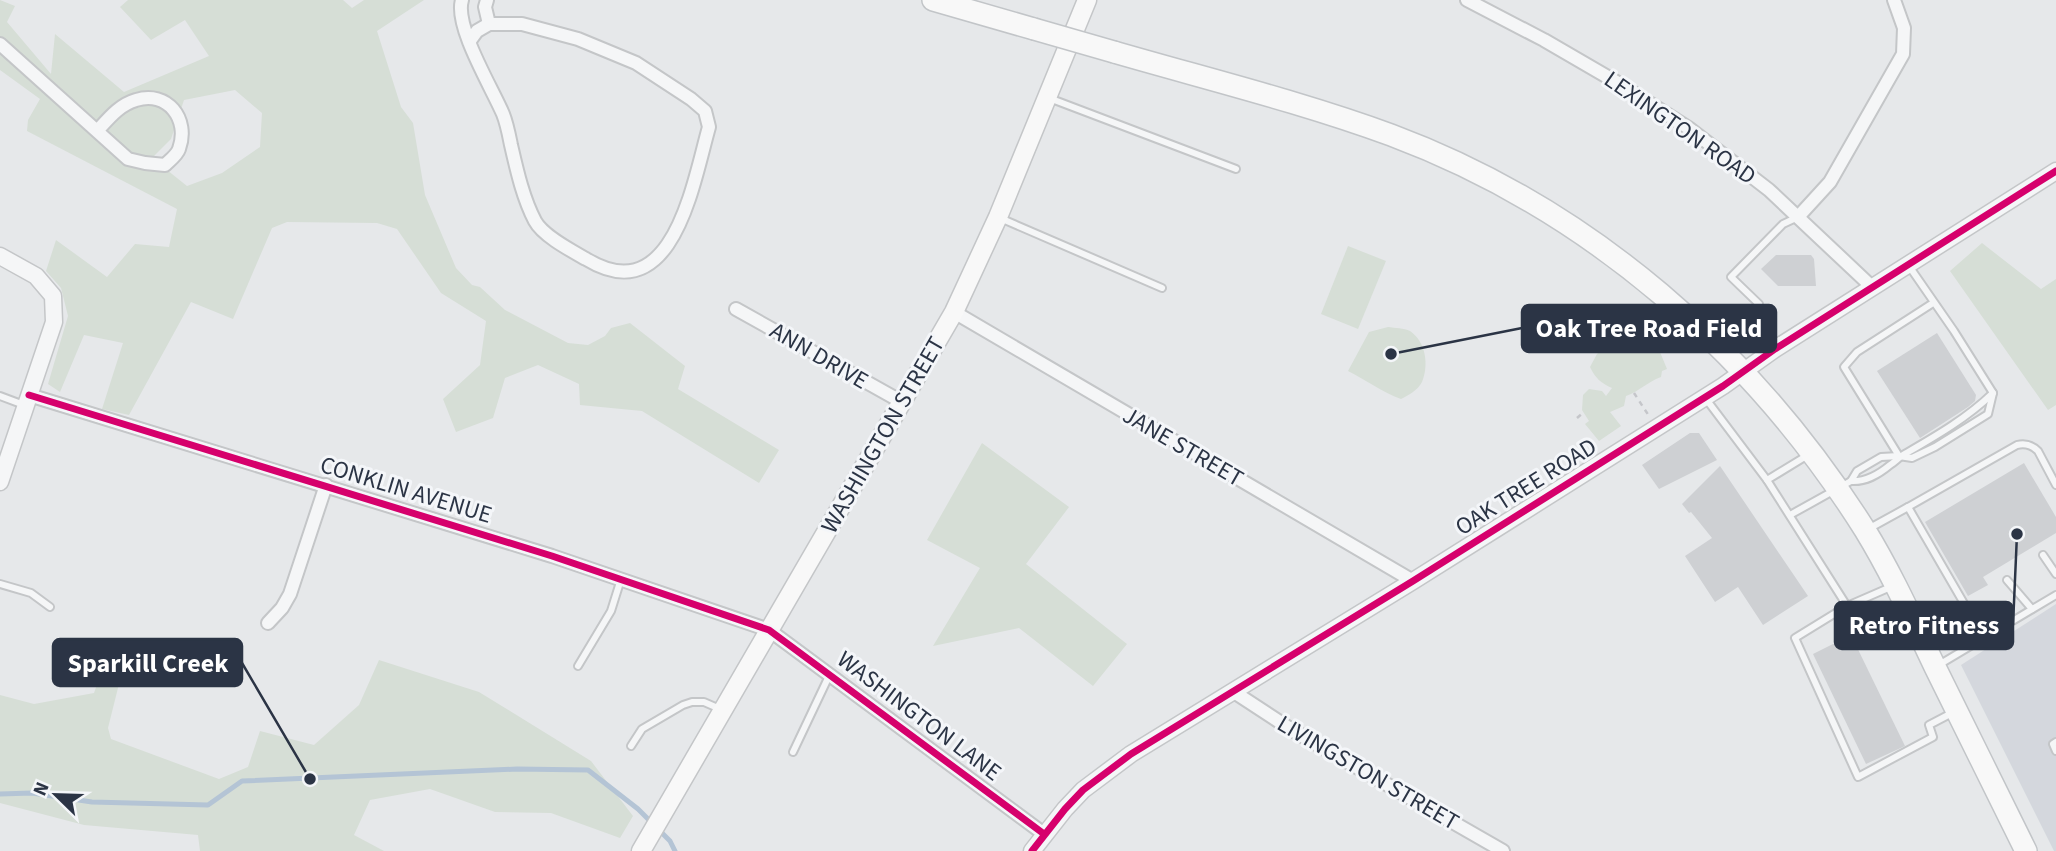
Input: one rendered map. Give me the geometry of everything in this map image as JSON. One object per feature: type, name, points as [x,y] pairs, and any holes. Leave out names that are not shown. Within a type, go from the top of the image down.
[{"type":"main road","points":[[933,0],[1365,126],[1420,147],[1483,176],[1551,215],[1624,264],[1692,321],[1744,371],[1811,454],[1844,486],[2026,851]]},
{"type":"main road","name":"WASHINGTON STREET","points":[[640,851],[954,312],[998,217],[1087,0]]},
{"type":"street","points":[[462,0],[460,8],[469,42],[504,116],[520,182],[537,224],[559,243],[600,268],[625,273],[652,263],[670,244],[681,222],[709,127],[705,111],[636,63],[578,39],[522,24],[489,24],[477,31],[469,42]]},
{"type":"street","points":[[487,0],[485,7],[489,24]]},
{"type":"street","name":"LEXINGTON ROAD","points":[[1467,0],[1544,40],[1690,129],[1769,190],[1872,287]]},
{"type":"street","points":[[1798,218],[1830,182],[1903,54],[1904,28],[1894,0]]},
{"type":"street","points":[[0,44],[128,159],[164,165],[178,151],[183,132],[176,111],[168,103],[156,99],[137,99],[117,109],[97,131]]},
{"type":"street","name":"OAK TREE ROAD","points":[[1032,851],[1083,790],[1131,754],[1705,397],[2056,171]]},
{"type":"street","points":[[0,256],[36,276],[53,296],[54,322],[28,400],[5,452],[0,482]]},
{"type":"street","name":"ANN DRIVE","points":[[736,309],[902,402]]},
{"type":"street","name":"JANE STREET","points":[[954,312],[1412,581]]},
{"type":"street","name":"CONKLIN AVENUE","points":[[28,400],[326,485],[621,579],[769,630]]},
{"type":"street","points":[[268,623],[290,594],[326,485]]},
{"type":"street","name":"WASHINGTON LANE","points":[[769,630],[1044,834]]},
{"type":"street","name":"LIVINGSTON STREET","points":[[1234,692],[1292,730],[1503,851]]},
{"type":"lane","points":[[1048,97],[1236,169]]},
{"type":"lane","points":[[998,217],[1162,288]]},
{"type":"lane","points":[[1759,304],[1731,277],[1783,224],[1798,218]]},
{"type":"lane","points":[[1844,486],[1857,471],[1881,457],[1912,458],[1988,414],[1993,393],[1908,265]]},
{"type":"lane","points":[[1899,456],[1844,367],[1857,352],[1933,303]]},
{"type":"lane","points":[[1790,514],[1844,486],[1864,482],[1891,465],[1899,456],[1975,410],[1993,393]]},
{"type":"lane","points":[[0,396],[28,400]]},
{"type":"lane","points":[[1705,397],[1767,480],[1847,606]]},
{"type":"lane","points":[[1865,531],[2022,443],[2034,447],[2056,485]]},
{"type":"lane","points":[[1767,480],[1811,454]]},
{"type":"lane","points":[[1908,507],[1973,619],[1991,634]]},
{"type":"lane","points":[[2043,555],[2056,574]]},
{"type":"lane","points":[[578,666],[611,611],[621,579]]},
{"type":"lane","points":[[2007,580],[2032,609]]},
{"type":"lane","points":[[0,583],[31,593],[50,607]]},
{"type":"lane","points":[[1895,585],[1847,606],[1795,638],[1858,777],[1933,737],[1928,725],[1956,711]]},
{"type":"lane","points":[[1935,667],[2056,595]]},
{"type":"lane","points":[[793,752],[830,674]]},
{"type":"lane","points":[[631,746],[642,729],[683,705],[704,702],[722,710]]},
{"type":"lane","points":[[2056,742],[2053,744],[2056,751]]},
{"type":"path","points":[[1634,393],[1649,416]]},
{"type":"path","points":[[1577,418],[1584,412]]},
{"type":"shaded area","points":[[0,0],[15,6],[7,22],[51,74],[55,34],[124,92],[209,56],[185,20],[151,40],[120,7],[128,0],[343,0],[352,8],[364,0],[424,0],[377,31],[401,107],[413,123],[425,195],[456,268],[472,285],[480,287],[505,310],[568,343],[588,345],[605,336],[611,328],[630,323],[685,366],[678,389],[779,450],[759,483],[642,411],[580,405],[579,384],[538,365],[505,378],[493,418],[456,432],[443,399],[480,365],[486,321],[441,293],[397,229],[377,223],[287,222],[272,228],[233,319],[191,302],[129,415],[102,409],[123,343],[84,335],[60,392],[48,384],[68,316],[61,288],[46,271],[56,240],[107,277],[135,244],[169,247],[177,209],[27,131],[28,120],[40,99],[0,70]],"holes":[[[235,90],[262,113],[260,147],[222,173],[187,186],[152,158],[171,139],[184,100]]]},
{"type":"shaded area","points":[[1982,243],[2041,289],[2056,279],[2056,405],[2048,410],[1950,271]]},
{"type":"shaded area","points":[[1348,246],[1386,261],[1358,329],[1321,314]]},
{"type":"shaded area","points":[[1388,327],[1410,331],[1420,341],[1425,354],[1422,382],[1416,390],[1401,399],[1348,371],[1369,332]]},
{"type":"shaded area","points":[[1617,338],[1634,347],[1655,340],[1667,369],[1662,371],[1661,377],[1626,396],[1624,406],[1610,412],[1621,426],[1599,441],[1585,424],[1589,421],[1582,410],[1583,395],[1589,389],[1602,391],[1606,396],[1612,388],[1599,380],[1590,367],[1597,354]]},
{"type":"shaded area","points":[[982,443],[1069,507],[1026,564],[1127,644],[1093,686],[1019,628],[933,646],[980,568],[927,540]]},
{"type":"shaded area","points":[[2056,604],[2056,851],[2054,851],[1961,665]]},
{"type":"shaded area","points":[[110,646],[128,648],[108,728],[111,739],[219,779],[248,767],[260,731],[314,745],[359,705],[379,660],[479,692],[591,761],[633,816],[620,838],[551,813],[495,812],[430,789],[370,800],[354,835],[384,851],[200,851],[198,835],[84,825],[0,803],[0,695],[34,704],[94,693]]},
{"type":"building","points":[[1776,255],[1811,255],[1814,259],[1816,286],[1778,286],[1761,269]]},
{"type":"building","points":[[1937,333],[1976,395],[1975,401],[1968,407],[1920,438],[1877,371]]},
{"type":"building","points":[[1690,433],[1699,433],[1717,460],[1659,489],[1642,465]]},
{"type":"building","points":[[2024,463],[2056,517],[2056,533],[1983,577],[1988,585],[1968,596],[1925,522]]},
{"type":"building","points":[[1720,466],[1808,596],[1763,625],[1738,587],[1715,602],[1685,556],[1712,538],[1682,504]]},
{"type":"building","points":[[1851,635],[1905,746],[1866,764],[1813,654]]},
{"type":"waterway","points":[[0,794],[32,793],[92,802],[208,805],[242,781],[517,769],[588,770],[652,823]]},
{"type":"waterway","points":[[659,830],[675,851]]},
{"type":"cycle path","points":[[1032,851],[1083,790],[1131,754],[1723,386],[1775,349],[2056,171]]},
{"type":"cycle path","points":[[29,395],[552,556],[769,630],[1044,834]]},
{"type":"place","name":"Oak Tree Road Field","points":[[1391,354]]},
{"type":"place","name":"Retro Fitness","points":[[2017,534]]},
{"type":"place","name":"Sparkill Creek","points":[[310,779]]}]
